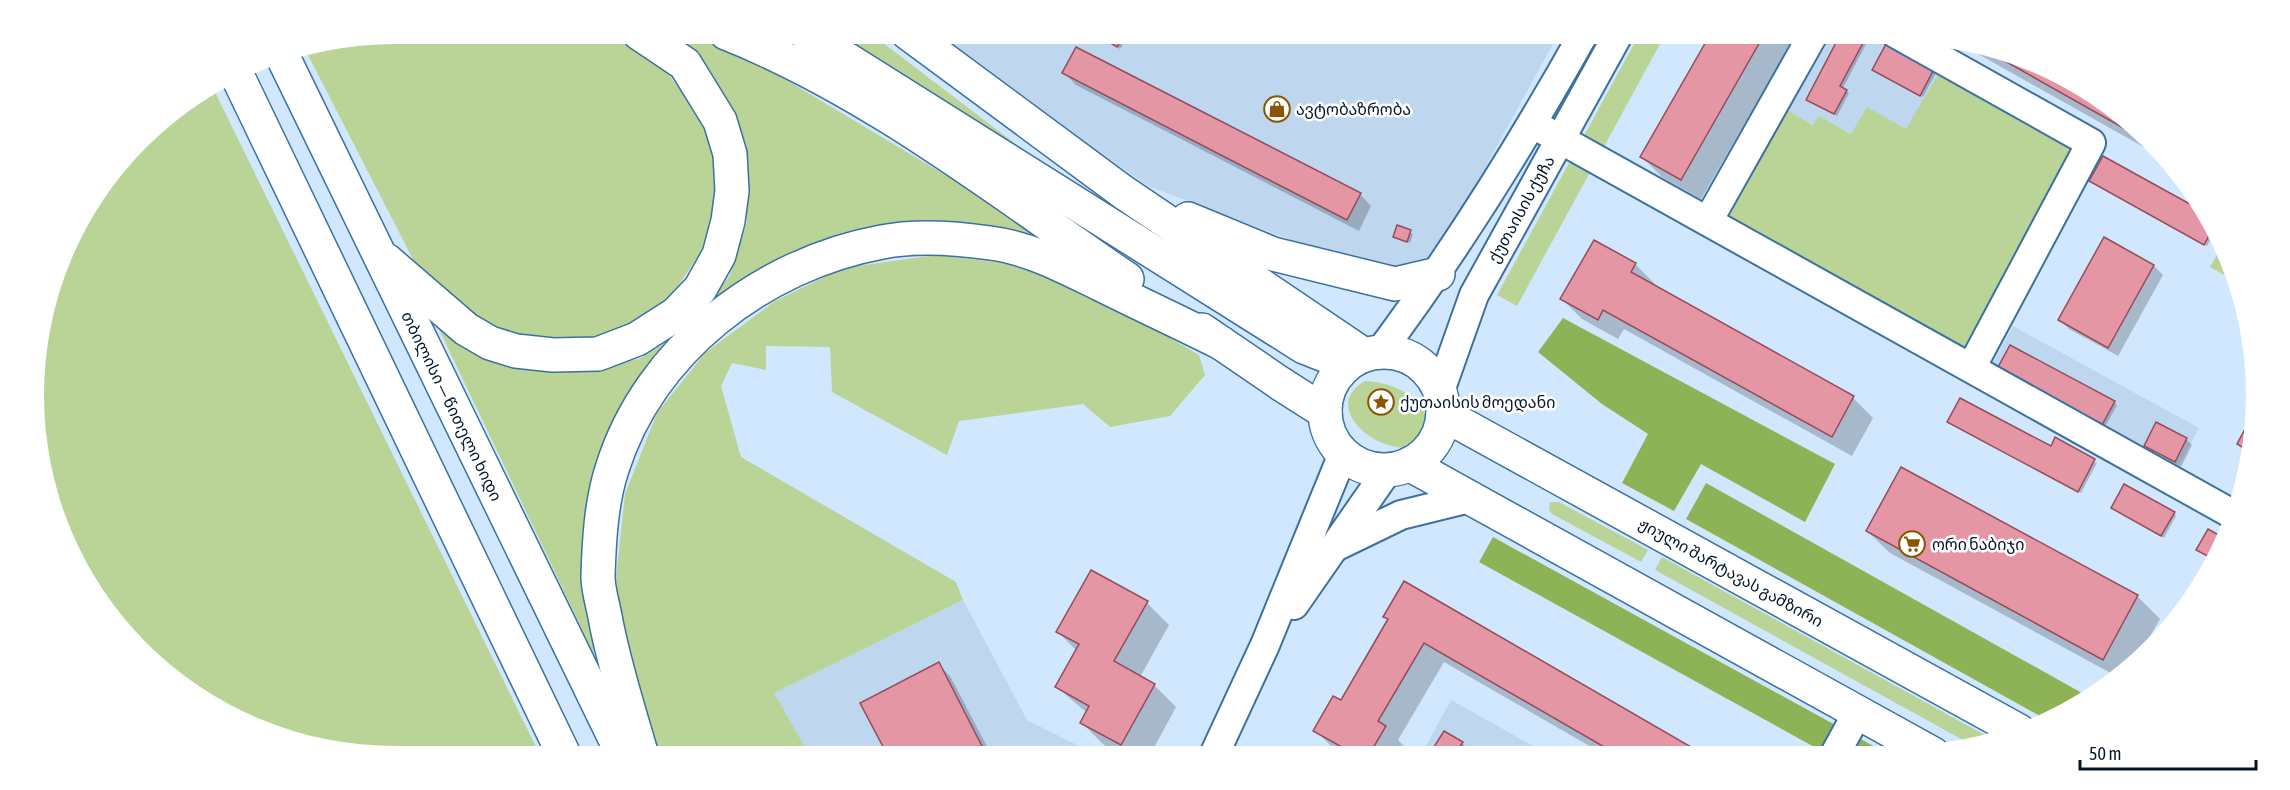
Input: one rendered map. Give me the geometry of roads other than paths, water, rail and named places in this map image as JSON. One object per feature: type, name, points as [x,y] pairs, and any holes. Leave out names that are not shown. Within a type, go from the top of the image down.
[{"type":"main road","points":[[375,250],[466,329],[490,343],[516,351],[553,355],[598,354],[637,339],[676,314],[700,289],[719,255],[729,221],[732,191],[730,154],[720,121],[685,64],[655,44]]},
{"type":"main road","points":[[754,44],[780,54],[889,117],[1324,412]]},
{"type":"main road","points":[[822,44],[1304,347],[1364,357],[1405,356],[1417,361],[1431,375],[1442,403],[1441,429],[1434,444],[1422,457],[1398,467],[1364,467],[1343,454],[1333,442],[1324,412],[1328,392],[1338,374],[1364,357]]},
{"type":"main road","points":[[923,44],[1123,192],[1364,357]]},
{"type":"main road","name":"თბილისი — წითელი ხიდი","points":[[284,61],[619,746]]},
{"type":"main road","points":[[239,80],[560,746]]},
{"type":"main road","points":[[1123,192],[1273,254],[1395,284],[1438,274]]},
{"type":"main road","points":[[639,746],[617,678],[598,580],[603,515],[611,471],[628,429],[667,366],[698,334],[741,300],[787,273],[829,254],[884,242],[929,237],[992,243],[1041,256],[1221,343]]},
{"type":"main road","name":"ჟიული შარტავას გამზირი","points":[[1442,403],[2011,727]]},
{"type":"main road","points":[[1398,467],[1470,498],[1919,746]]},
{"type":"street","name":"ქუთაისის ქუჩა","points":[[1364,357],[1438,274],[1533,124],[1578,44]]},
{"type":"street","name":"ქუთაისის ქუჩა","points":[[1442,403],[1474,295],[1613,44]]},
{"type":"street","points":[[1708,221],[1808,44]]},
{"type":"street","points":[[1915,44],[2091,143],[1971,368]]},
{"type":"street","points":[[1533,124],[2227,511]]},
{"type":"street","points":[[1218,746],[1265,645],[1343,454]]},
{"type":"street","points":[[1265,645],[1335,547],[1398,467]]},
{"type":"street","points":[[1335,547],[1401,515],[1470,498]]},
{"type":"street","points":[[1839,746],[1858,712]]},
{"type":"place","name":"ავტობაზრობა","points":[[1277,109]]},
{"type":"place","name":"ქუთაისის მოედანი","points":[[1381,402]]},
{"type":"place","name":"ორი ნაბიჯი","points":[[1912,544]]}]
